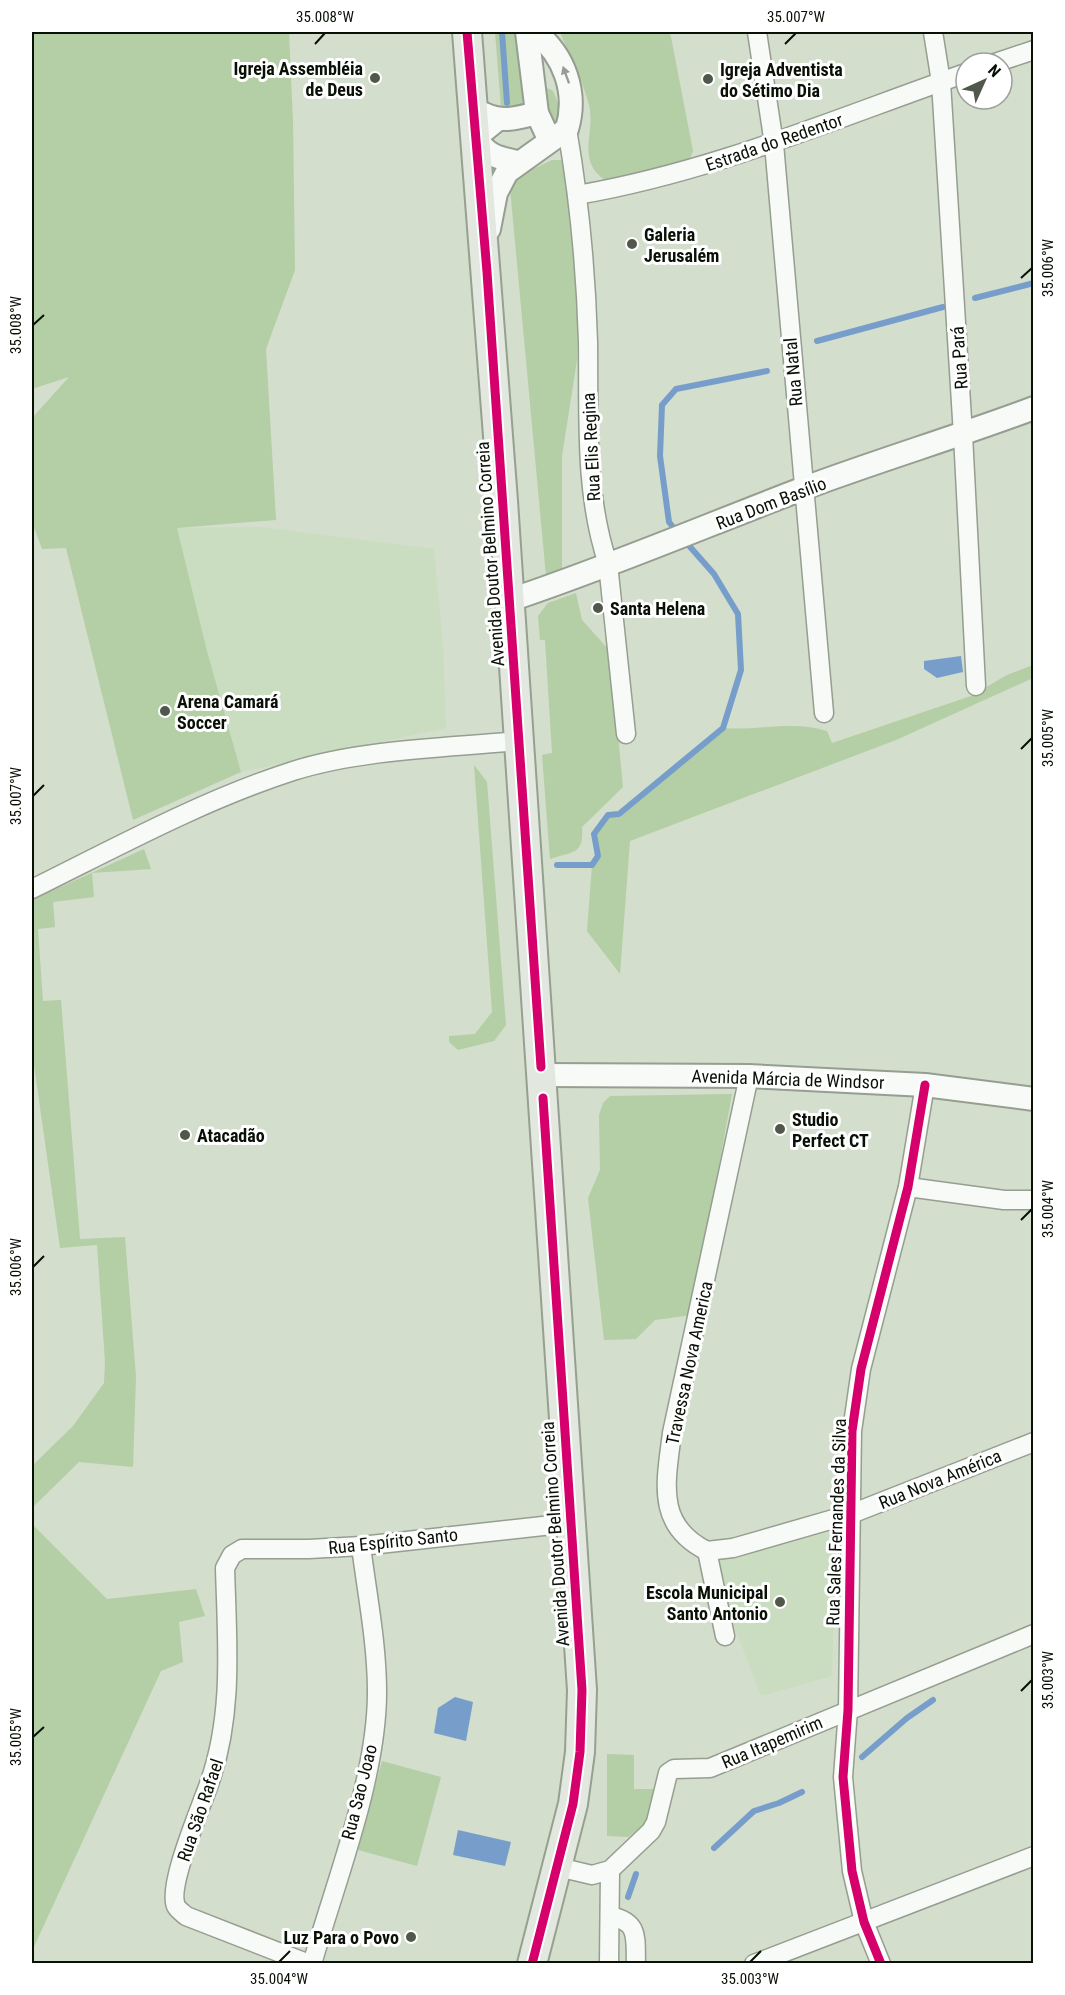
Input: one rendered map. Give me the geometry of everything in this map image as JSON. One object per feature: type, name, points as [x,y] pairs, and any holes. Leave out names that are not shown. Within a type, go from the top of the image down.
[{"type":"main road","name":"Avenida Doutor Belmino Correia","points":[[467,32],[482,122],[485,254],[582,1690],[580,1752],[573,1804],[532,1964]]},
{"type":"street","points":[[527,32],[537,113],[558,134],[572,97],[568,78],[548,42],[535,32]]},
{"type":"street","name":"Rua Natal","points":[[757,32],[774,144],[824,712]]},
{"type":"street","name":"Rua Pará","points":[[933,32],[941,82],[976,686]]},
{"type":"street","points":[[1014,57],[1034,50]]},
{"type":"street","name":"Estrada do Redentor","points":[[577,195],[667,177],[774,144],[954,77]]},
{"type":"street","points":[[517,162],[489,154],[481,147],[482,122],[513,120],[537,113]]},
{"type":"street","name":"Rua Elis Regina","points":[[558,134],[572,158],[577,195],[588,340],[587,441],[599,539],[608,564],[626,734]]},
{"type":"street","name":"Avenida Doutor Belmino Correia","points":[[485,254],[496,193],[507,172],[517,162],[558,134]]},
{"type":"street","name":"Rua Dom Basílio","points":[[510,600],[715,525],[803,488],[963,435],[1034,408]]},
{"type":"street","points":[[32,889],[238,791],[295,771],[352,758],[519,741]]},
{"type":"street","name":"Avenida Márcia de Windsor","points":[[542,1075],[749,1076],[925,1085],[1034,1099]]},
{"type":"street","name":"Travessa Nova America","points":[[707,1551],[691,1542],[675,1524],[668,1505],[665,1485],[672,1433],[749,1076]]},
{"type":"street","name":"Rua Sales Fernandes da Silva","points":[[881,1964],[864,1922],[852,1871],[843,1778],[848,1710],[852,1431],[861,1369],[908,1187],[925,1085]]},
{"type":"street","points":[[908,1187],[1004,1200],[1034,1200]]},
{"type":"street","name":"Rua Nova América","points":[[707,1551],[733,1548],[851,1514],[1034,1442]]},
{"type":"street","name":"Rua Espírito Santo","points":[[225,1568],[232,1555],[242,1549],[361,1546],[570,1522]]},
{"type":"street","name":"Rua Sao Joao","points":[[311,1964],[369,1768],[375,1722],[375,1662],[361,1546]]},
{"type":"street","points":[[707,1551],[725,1636]]},
{"type":"street","name":"Rua São Rafael","points":[[225,1568],[227,1706],[222,1740],[174,1892],[176,1906],[186,1916],[311,1964]]},
{"type":"street","name":"Rua Itapemirim","points":[[610,1870],[651,1831],[656,1822],[668,1773],[674,1769],[710,1767],[1034,1634]]},
{"type":"street","points":[[754,1964],[1034,1856]]},
{"type":"street","points":[[558,1867],[592,1875],[610,1870],[609,1964]]},
{"type":"street","points":[[610,1916],[625,1919],[633,1928],[636,1964]]},
{"type":"shaded area","points":[[32,32],[289,32],[295,270],[266,349],[276,520],[177,528],[207,651],[241,772],[133,820],[66,548],[42,549],[32,522],[32,418],[69,377],[32,389]]},
{"type":"shaded area","points":[[495,32],[519,32],[523,105],[519,114],[501,108]]},
{"type":"shaded area","points":[[560,32],[670,32],[693,151],[688,164],[606,181],[597,173],[591,164],[589,155],[589,105],[580,77]]},
{"type":"shaded area","points":[[547,88],[553,91],[562,112],[559,121],[550,122]]},
{"type":"shaded area","points":[[552,160],[564,160],[579,275],[577,360],[562,456],[562,575],[546,576],[510,188],[515,178]]},
{"type":"shaded area","points":[[261,527],[434,549],[443,647],[446,728],[241,772],[207,651],[177,528]]},
{"type":"shaded area","points":[[576,593],[582,620],[610,651],[623,787],[582,827],[579,848],[550,859],[542,755],[552,753],[545,640],[540,640],[538,616],[548,603]]},
{"type":"shaded area","points":[[1033,665],[1033,678],[896,740],[630,841],[620,974],[587,931],[592,865],[598,855],[594,834],[608,815],[619,814],[723,728],[800,726],[827,731],[832,743],[971,696],[1007,675]]},
{"type":"shaded area","points":[[474,765],[487,782],[506,1025],[494,1041],[458,1050],[449,1042],[449,1036],[475,1034],[492,1012]]},
{"type":"shaded area","points":[[144,849],[151,869],[92,873],[94,897],[53,902],[55,927],[38,929],[43,1001],[61,1000],[80,1239],[125,1237],[136,1377],[133,1467],[79,1462],[32,1508],[32,1466],[73,1426],[104,1383],[105,1362],[97,1245],[60,1248],[32,1051],[32,900]]},
{"type":"shaded area","points":[[732,1094],[692,1315],[655,1320],[636,1339],[604,1340],[588,1198],[600,1170],[599,1115],[603,1103],[610,1096]]},
{"type":"shaded area","points":[[32,1524],[107,1599],[196,1589],[205,1616],[179,1622],[183,1662],[161,1671],[32,1951]]},
{"type":"shaded area","name":"Escola Municipal Santo Antonio","points":[[836,1531],[832,1676],[761,1696],[720,1589],[713,1559]]},
{"type":"shaded area","points":[[607,1754],[634,1755],[634,1789],[655,1789],[647,1823],[628,1837],[607,1836]]},
{"type":"shaded area","points":[[382,1761],[441,1777],[417,1866],[358,1850]]},
{"type":"water","points":[[961,656],[963,672],[937,678],[924,669],[924,661]]},
{"type":"water","points":[[455,1697],[473,1702],[466,1741],[434,1733],[438,1708]]},
{"type":"water","points":[[458,1830],[511,1842],[505,1866],[453,1855]]},
{"type":"waterway","points":[[502,32],[507,103]]},
{"type":"waterway","points":[[975,298],[1034,283]]},
{"type":"waterway","points":[[817,341],[943,307]]},
{"type":"waterway","points":[[677,532],[669,522],[660,456],[662,405],[676,389],[767,371]]},
{"type":"waterway","points":[[557,865],[592,865],[598,856],[594,834],[608,815],[619,814],[723,728],[741,670],[738,614],[714,574],[684,540]]},
{"type":"waterway","points":[[862,1757],[907,1718],[933,1700]]},
{"type":"waterway","points":[[714,1848],[754,1811],[802,1792]]},
{"type":"waterway","points":[[628,1897],[636,1874]]},
{"type":"cycle path","points":[[467,32],[487,272],[541,1067]]},
{"type":"cycle path","points":[[881,1964],[864,1922],[852,1871],[843,1777],[848,1710],[852,1431],[861,1369],[908,1187],[925,1085]]},
{"type":"cycle path","points":[[532,1964],[573,1804],[580,1752],[582,1690],[543,1098]]},
{"type":"place","name":"Igreja Assembléia de Deus","points":[[375,78]]},
{"type":"place","name":"Igreja Adventista do Sétimo Dia","points":[[708,79]]},
{"type":"place","name":"Galeria Jerusalém","points":[[632,244]]},
{"type":"place","name":"Santa Helena","points":[[598,608]]},
{"type":"place","name":"Arena Camará Soccer","points":[[165,711]]},
{"type":"place","name":"Studio Perfect CT","points":[[780,1129]]},
{"type":"place","name":"Atacadão","points":[[185,1135]]},
{"type":"place","name":"Escola Municipal Santo Antonio","points":[[780,1602]]},
{"type":"place","name":"Luz Para o Povo","points":[[411,1937]]}]
